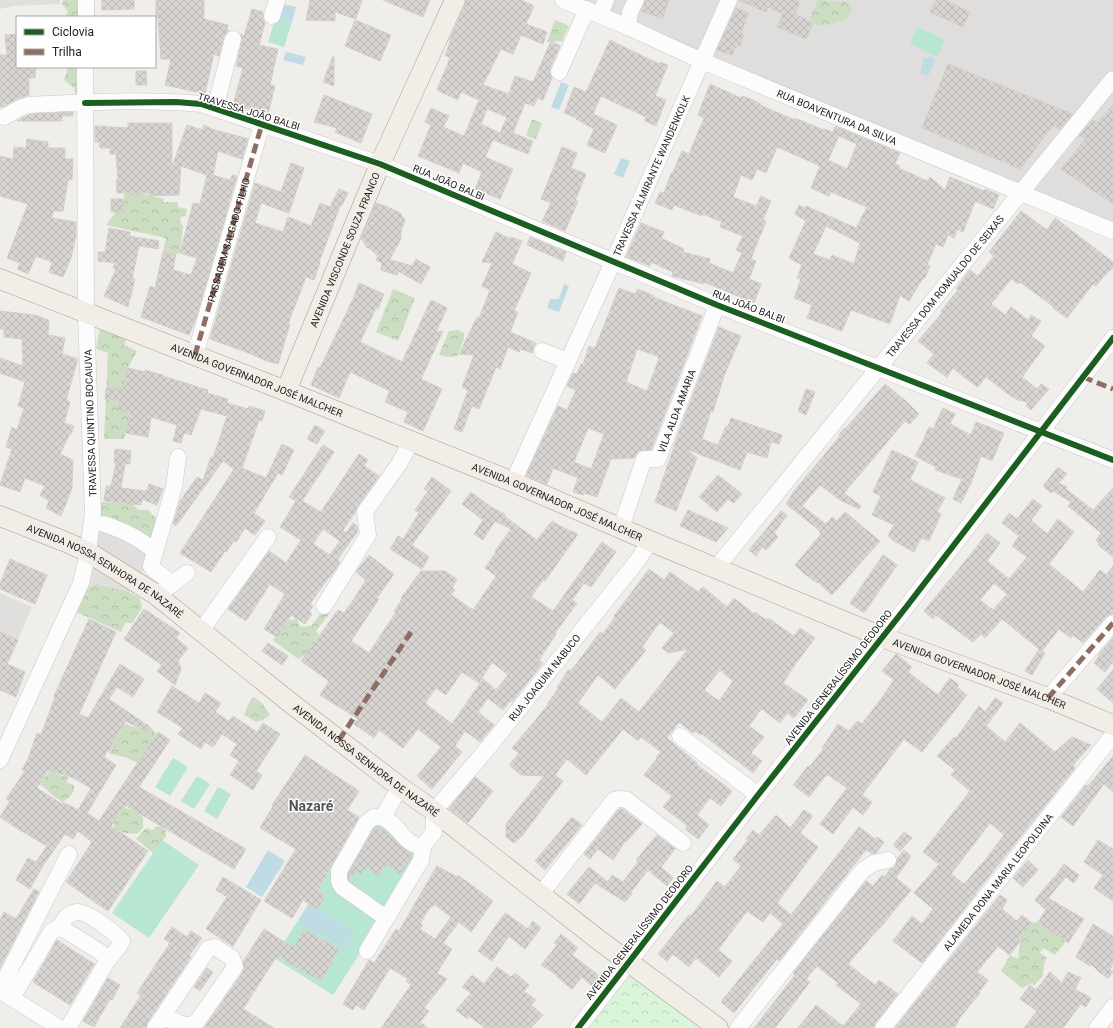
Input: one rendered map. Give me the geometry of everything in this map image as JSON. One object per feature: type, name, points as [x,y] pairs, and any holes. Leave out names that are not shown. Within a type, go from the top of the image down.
[{"type":"main road","name":"AVENIDA VISCONDE SOUZA FRANCO","points":[[286,390],[380,164],[455,0]]},
{"type":"main road","name":"AVENIDA GOVERNADOR JOSÉ MALCHER","points":[[0,279],[86,314],[286,390],[411,442],[514,482],[650,541],[882,637],[1048,698],[1113,725]]},
{"type":"main road","name":"AVENIDA NOSSA SENHORA DE NAZARÉ","points":[[0,516],[88,552],[155,594],[292,704],[400,787],[434,811],[629,962],[718,1028]]},
{"type":"street","points":[[86,0],[86,16]]},
{"type":"street","points":[[272,16],[277,0]]},
{"type":"street","name":"RUA BOAVENTURA DA SILVA","points":[[563,0],[594,12],[702,61],[1113,231]]},
{"type":"street","points":[[559,72],[594,12],[606,0]]},
{"type":"street","points":[[628,27],[630,12],[636,0]]},
{"type":"street","name":"TRAVESSA ALMIRANTE WANDENKOLK","points":[[514,482],[613,262],[728,0]]},
{"type":"street","points":[[215,109],[233,39]]},
{"type":"street","name":"TRAVESSA QUINTINO BOCAIUVA","points":[[0,760],[81,583],[88,552],[93,512],[86,314],[85,68]]},
{"type":"street","name":"TRAVESSA DOM ROMUALDO DE SEIXAS","points":[[716,568],[1113,79]]},
{"type":"street","name":"TRAVESSA JOÃO BALBI","points":[[4,117],[29,105],[176,102],[201,104],[380,164]]},
{"type":"street","name":"PASSAGEM SALGADO FILHO","points":[[195,355],[262,124]]},
{"type":"street","name":"RUA JOÃO BALBI","points":[[380,164],[717,305],[1113,460]]},
{"type":"street","name":"VILA ALDA AMARIA","points":[[621,528],[644,459],[658,459],[717,305]]},
{"type":"street","name":"AVENIDA GENERALÍSSIMO DEODORO","points":[[578,1028],[1113,338]]},
{"type":"street","points":[[542,351],[568,361]]},
{"type":"street","points":[[324,606],[368,536],[365,512],[399,464],[411,442]]},
{"type":"street","points":[[173,584],[153,569],[152,566],[174,487],[178,456]]},
{"type":"street","points":[[104,524],[124,530],[155,551]]},
{"type":"street","points":[[201,631],[268,537]]},
{"type":"street","name":"RUA JOAQUIM NABUCO","points":[[434,811],[488,748],[638,560],[650,541]]},
{"type":"street","points":[[155,594],[173,584],[187,573]]},
{"type":"street","points":[[1048,698],[1113,623]]},
{"type":"street","name":"ALAMEDA DONA MARIA LEOPOLDINA","points":[[883,1028],[1113,735]]},
{"type":"street","points":[[680,736],[758,795]]},
{"type":"street","points":[[383,817],[400,787]]},
{"type":"street","points":[[540,894],[614,800],[628,800],[683,843]]},
{"type":"street","points":[[367,951],[421,860],[423,846],[434,832],[434,811]]},
{"type":"street","points":[[386,918],[342,886],[338,881],[339,871],[367,822],[374,817],[383,817],[389,821],[408,841],[417,846],[423,846]]},
{"type":"street","points":[[4,992],[70,854]]},
{"type":"street","points":[[738,1028],[863,870],[874,863],[888,860]]},
{"type":"street","points":[[4,992],[51,932],[59,928],[69,914],[78,912],[88,916],[116,934],[122,941],[107,961],[68,1028]]},
{"type":"street","points":[[59,928],[65,930],[100,952],[105,956],[107,961]]},
{"type":"street","points":[[215,947],[232,958],[235,967],[196,1023],[191,1026],[185,1026],[159,1022],[208,949],[215,947]]},
{"type":"street","points":[[4,992],[60,1028]]},
{"type":"street","points":[[1097,1028],[1113,1007]]},
{"type":"shaded area","points":[[0,0],[60,0],[60,4],[13,6],[0,9]]},
{"type":"shaded area","points":[[563,0],[1113,0],[1113,231]]},
{"type":"shaded area","points":[[98,517],[154,543],[140,579],[88,552]]},
{"type":"shaded area","points":[[94,564],[132,584],[129,592],[97,584],[84,589]]},
{"type":"shaded area","points":[[0,593],[32,607],[18,640],[0,632]]},
{"type":"green space","points":[[63,0],[85,0],[85,16],[66,16],[68,12],[62,4]]},
{"type":"green space","points":[[818,0],[828,2],[844,1],[853,9],[847,18],[833,24],[817,26],[810,18]]},
{"type":"green space","points":[[276,17],[292,22],[284,47],[268,42]]},
{"type":"green space","points":[[555,20],[569,26],[562,41],[547,42]]},
{"type":"green space","points":[[918,27],[945,40],[937,57],[910,44]]},
{"type":"green space","points":[[68,68],[85,68],[77,99],[74,88],[64,80]]},
{"type":"green space","points":[[532,119],[542,123],[536,139],[526,136]]},
{"type":"green space","points":[[124,193],[140,193],[164,199],[163,202],[178,202],[178,207],[187,209],[186,216],[180,217],[181,224],[183,226],[180,253],[175,254],[163,252],[166,238],[106,225],[116,212],[124,212]]},
{"type":"green space","points":[[393,289],[415,298],[398,341],[376,332]]},
{"type":"green space","points":[[101,322],[128,334],[124,345],[137,351],[128,368],[118,410],[131,414],[124,439],[104,439],[108,353],[96,349]]},
{"type":"green space","points":[[458,330],[464,333],[464,339],[457,356],[448,357],[439,355],[449,331]]},
{"type":"green space","points":[[100,502],[132,504],[139,510],[148,510],[161,523],[154,541],[103,518],[98,512]]},
{"type":"green space","points":[[97,584],[129,592],[140,598],[142,608],[132,623],[125,623],[121,632],[74,611],[84,589]]},
{"type":"green space","points":[[325,608],[330,613],[316,631],[319,635],[305,655],[298,659],[273,640],[288,620],[297,619],[300,627],[311,626]]},
{"type":"green space","points":[[254,697],[262,703],[270,715],[263,720],[256,722],[244,715],[251,699]]},
{"type":"green space","points":[[125,724],[143,730],[148,724],[156,734],[138,763],[125,757],[110,754],[108,751]]},
{"type":"green space","points":[[173,758],[188,767],[170,796],[155,787]]},
{"type":"green space","points":[[50,770],[59,775],[68,777],[67,783],[74,785],[72,795],[63,802],[40,784]]},
{"type":"green space","points":[[197,776],[210,784],[194,809],[181,801]]},
{"type":"green space","points":[[218,787],[231,794],[217,819],[204,811]]},
{"type":"green space","points":[[124,807],[137,812],[143,818],[143,828],[137,834],[124,833],[115,829],[113,823]]},
{"type":"green space","points":[[368,810],[425,852],[333,995],[274,958]]},
{"type":"green space","points":[[156,826],[162,827],[166,831],[166,836],[153,853],[136,839],[146,828],[153,830]]},
{"type":"green space","points":[[162,840],[199,865],[149,938],[112,913]]},
{"type":"green space","points":[[1038,922],[1064,939],[1065,943],[1055,955],[1043,948],[1040,953],[1047,958],[1044,964],[1043,976],[1034,985],[1032,983],[1022,988],[1001,971],[1010,955],[1018,959],[1020,941],[1016,934],[1020,929],[1025,932],[1032,923]]},
{"type":"green space","points":[[628,969],[710,1028],[585,1028]]},
{"type":"water","points":[[283,4],[296,7],[292,22],[279,18]]},
{"type":"water","points":[[286,52],[306,57],[303,65],[283,60]]},
{"type":"water","points":[[931,57],[935,60],[928,76],[920,74],[924,58]]},
{"type":"water","points":[[561,82],[569,85],[559,110],[551,107]]},
{"type":"water","points":[[621,158],[630,161],[623,178],[614,174]]},
{"type":"water","points":[[564,284],[569,286],[559,312],[547,308],[550,299],[559,299]]},
{"type":"water","points":[[268,850],[285,861],[262,897],[246,887]]},
{"type":"water","points":[[309,905],[354,929],[345,948],[299,923]]},
{"type":"building","points":[[102,0],[134,0],[134,9],[102,10]]},
{"type":"building","points":[[156,0],[204,0],[204,19],[228,25],[227,30],[229,31],[224,36],[219,56],[214,54],[205,94],[165,85],[171,59],[161,59],[158,18],[156,18]]},
{"type":"building","points":[[310,0],[362,0],[356,19],[335,12],[335,21],[306,20]]},
{"type":"building","points":[[383,0],[430,0],[423,17]]},
{"type":"building","points":[[466,0],[521,0],[534,6],[526,24],[547,32],[543,44],[521,35],[513,54],[501,49],[483,85],[509,94],[515,76],[533,82],[551,41],[560,46],[550,68],[552,78],[543,100],[537,98],[534,106],[525,103],[513,133],[533,141],[528,154],[493,140],[485,157],[513,169],[500,199],[475,189],[482,172],[463,163],[459,173],[418,156],[431,125],[425,122],[431,108],[449,116],[443,127],[464,136],[479,100],[461,92],[458,100],[437,90],[450,58],[445,55],[450,42],[449,41]],"holes":[[[487,109],[507,117],[500,133],[481,124]]]},
{"type":"building","points":[[645,0],[669,0],[662,19],[641,11]]},
{"type":"building","points":[[738,0],[795,0],[800,2],[795,14],[813,23],[806,39],[777,27],[783,14],[768,7],[766,12]]},
{"type":"building","points":[[936,0],[945,0],[970,12],[963,27],[930,12]]},
{"type":"building","points":[[736,8],[749,13],[741,33],[744,34],[740,46],[736,45],[732,55],[717,50]]},
{"type":"building","points":[[252,9],[263,12],[265,23],[259,45],[278,49],[270,85],[275,86],[268,114],[233,105],[243,68],[236,66],[242,41],[241,34],[244,36]]},
{"type":"building","points":[[355,20],[391,35],[380,61],[345,46]]},
{"type":"building","points":[[16,34],[16,68],[36,68],[35,78],[29,78],[29,95],[0,107],[0,55],[7,55],[5,35]]},
{"type":"building","points":[[610,40],[659,64],[660,62],[668,65],[655,96],[666,100],[656,126],[645,121],[646,117],[601,96],[593,114],[617,125],[605,153],[587,145],[594,129],[576,119],[577,118],[564,113],[574,87],[586,92]]},
{"type":"building","points":[[334,56],[334,86],[323,82]]},
{"type":"building","points":[[948,64],[1073,114],[1060,129],[1053,126],[1020,169],[922,128]]},
{"type":"building","points":[[136,71],[146,71],[147,85],[136,85]]},
{"type":"building","points":[[710,84],[741,98],[742,96],[751,99],[761,104],[760,105],[795,120],[795,118],[824,130],[833,132],[835,126],[900,153],[895,164],[900,166],[899,168],[927,181],[930,177],[945,190],[950,177],[984,191],[985,189],[999,195],[993,209],[975,201],[963,232],[957,229],[954,238],[948,235],[943,247],[936,244],[927,265],[930,266],[925,278],[923,278],[909,301],[900,295],[890,324],[851,310],[842,331],[807,318],[812,305],[794,298],[801,279],[797,278],[802,265],[789,258],[806,221],[795,214],[799,205],[805,208],[806,206],[856,228],[867,207],[831,192],[829,196],[811,188],[820,166],[777,147],[766,173],[757,169],[752,180],[741,175],[733,197],[756,206],[761,196],[771,201],[763,220],[766,221],[751,259],[756,261],[749,279],[761,284],[754,303],[704,282],[704,284],[672,276],[673,272],[651,262],[650,266],[626,257],[641,223],[664,232],[661,238],[684,249],[683,252],[710,259],[709,263],[733,273],[742,253],[736,250],[743,236],[720,227],[722,222],[703,214],[702,216],[674,205],[672,210],[655,203],[660,192],[664,193],[671,173],[672,174],[682,151],[689,154],[704,118],[698,115]],"holes":[[[839,136],[857,144],[847,169],[828,160]],[[826,226],[860,243],[854,264],[832,255],[830,260],[813,254]]]},
{"type":"building","points":[[324,95],[372,114],[361,143],[335,132],[337,128],[314,122]]},
{"type":"building","points":[[1113,104],[1113,204],[1061,169],[1086,138],[1079,136],[1092,120],[1098,122]]},
{"type":"building","points":[[73,112],[73,116],[62,116],[62,121],[17,121],[31,114]]},
{"type":"building","points":[[128,123],[172,123],[172,167],[187,125],[202,130],[204,125],[212,129],[248,139],[242,159],[218,151],[213,175],[230,180],[232,175],[237,176],[196,319],[189,335],[141,317],[150,286],[155,288],[163,252],[176,254],[173,270],[191,275],[197,258],[180,253],[193,203],[200,204],[207,175],[181,166],[179,195],[149,196],[149,193],[117,193],[116,180],[118,180],[116,154],[110,154],[110,148],[100,148],[99,142],[95,142],[95,126],[128,128]]},
{"type":"building","points":[[27,139],[48,142],[48,148],[65,148],[65,159],[73,159],[72,180],[68,180],[63,211],[53,211],[52,218],[76,222],[76,236],[71,258],[63,277],[49,272],[52,262],[36,256],[28,274],[17,269],[20,263],[7,258],[28,204],[0,196],[0,156],[13,159],[14,147],[26,148]]},
{"type":"building","points":[[562,147],[577,153],[571,168],[586,174],[575,201],[578,201],[565,231],[542,221],[551,203],[541,199]]},
{"type":"building","points":[[291,163],[304,168],[289,213],[261,203],[255,223],[283,232],[288,217],[311,226],[320,203],[330,207],[339,189],[348,193],[342,205],[341,204],[319,262],[320,263],[314,280],[306,277],[288,324],[290,324],[278,364],[263,360],[210,339],[255,183],[281,192]]},
{"type":"building","points":[[111,199],[124,199],[124,212],[111,212]]},
{"type":"building","points":[[376,203],[400,213],[405,220],[401,231],[401,239],[390,259],[384,258],[412,266],[416,259],[430,267],[421,284],[398,271],[397,275],[381,270],[382,263],[376,260],[378,256],[367,248],[363,240],[361,240]]},
{"type":"building","points":[[1021,211],[1047,230],[1055,218],[1113,262],[1113,268],[1096,286],[1093,284],[1067,318],[1020,282],[1018,284],[1011,279],[991,304],[1005,315],[1011,307],[1028,320],[1031,315],[1041,321],[1031,336],[1045,346],[1022,377],[1037,389],[1041,384],[1049,389],[1031,410],[1026,406],[1028,403],[1011,396],[986,377],[978,387],[961,375],[963,371],[960,374],[953,368],[947,377],[927,363],[934,354],[918,341],[942,313],[941,311],[958,290],[956,289],[970,270],[978,276],[994,256],[989,252]]},
{"type":"building","points":[[109,228],[130,232],[130,236],[159,241],[158,249],[139,246],[132,279],[135,279],[128,307],[104,296],[116,269],[113,268],[115,263],[98,261],[98,252],[105,252]]},
{"type":"building","points":[[496,232],[511,239],[511,237],[522,241],[512,264],[531,273],[514,311],[518,312],[510,332],[536,343],[533,348],[533,353],[520,349],[519,352],[508,347],[500,369],[496,367],[479,409],[472,406],[462,432],[454,429],[468,390],[462,387],[474,355],[459,354],[477,317],[479,318],[490,290],[482,286],[492,263],[482,262]]},
{"type":"building","points":[[530,237],[566,252],[563,261],[527,245]]},
{"type":"building","points":[[359,283],[384,294],[378,309],[376,308],[360,342],[402,362],[431,300],[447,308],[436,332],[443,331],[421,379],[442,389],[423,431],[404,422],[408,412],[385,402],[390,391],[350,372],[339,398],[311,385],[318,367],[320,368],[353,299]]},
{"type":"building","points":[[619,288],[635,294],[638,289],[654,296],[653,297],[702,316],[651,450],[639,451],[634,458],[611,459],[597,497],[584,493],[583,495],[573,492],[578,478],[553,468],[547,484],[526,475],[558,406],[567,410],[576,390],[567,386],[573,373],[577,374],[581,364],[583,365],[589,346],[595,348]],"holes":[[[637,349],[659,358],[647,391],[626,382]],[[588,428],[604,434],[591,469],[574,462]]]},
{"type":"building","points":[[0,311],[35,315],[49,320],[48,335],[65,338],[62,354],[78,359],[66,400],[70,402],[64,423],[74,426],[60,454],[73,460],[72,488],[61,516],[46,508],[49,501],[40,495],[45,486],[25,478],[20,492],[0,485],[12,449],[6,447],[12,427],[17,430],[24,408],[18,406],[25,382],[0,373],[0,358],[23,366],[22,339],[4,337],[4,329],[0,329]]},
{"type":"building","points":[[719,327],[741,336],[724,376],[713,412],[711,411],[702,439],[718,445],[726,426],[728,427],[731,418],[782,435],[779,444],[771,442],[767,458],[747,452],[740,470],[686,449],[697,458],[676,511],[655,502],[681,426]]},
{"type":"building","points":[[128,368],[145,372],[145,370],[163,375],[208,390],[207,393],[228,399],[227,403],[248,409],[249,406],[265,411],[262,421],[259,420],[242,468],[266,478],[282,444],[294,450],[282,475],[278,473],[254,513],[265,521],[255,535],[245,528],[236,542],[234,541],[226,552],[225,551],[211,572],[180,553],[234,469],[223,461],[176,526],[173,524],[180,501],[197,477],[203,480],[211,457],[213,458],[227,416],[201,409],[191,435],[184,433],[181,443],[173,441],[177,425],[151,417],[148,437],[126,433],[130,413],[118,410],[120,400],[105,399],[106,388],[123,389]]},
{"type":"building","points":[[885,384],[904,399],[919,414],[910,424],[905,421],[844,493],[861,506],[859,509],[840,500],[820,485],[802,506],[826,524],[832,517],[837,521],[845,512],[880,541],[832,595],[818,582],[817,583],[806,575],[795,565],[821,534],[819,532],[820,531],[786,504],[794,491],[840,436],[839,435],[844,428],[845,429]]},
{"type":"building","points":[[806,389],[815,392],[806,415],[798,411]]},
{"type":"building","points":[[943,408],[955,414],[950,424],[971,435],[976,422],[1004,433],[992,461],[981,456],[971,483],[961,503],[953,499],[962,479],[935,470],[936,467],[915,456],[929,427],[933,429]]},
{"type":"building","points":[[315,425],[325,431],[317,444],[307,439]]},
{"type":"building","points":[[323,445],[334,452],[302,501],[321,512],[359,454],[368,460],[364,466],[379,476],[343,530],[346,533],[353,523],[357,526],[358,531],[337,560],[340,562],[335,570],[310,604],[313,606],[309,612],[312,614],[305,624],[291,615],[277,637],[264,629],[285,594],[270,584],[246,621],[228,609],[269,551],[286,563],[301,540],[280,527],[296,501],[289,497]],"holes":[[[323,529],[340,541],[330,555],[313,544]]]},
{"type":"building","points":[[115,449],[131,451],[130,464],[125,464],[121,488],[147,491],[149,484],[163,489],[157,505],[142,499],[141,505],[104,501],[106,486],[111,486],[116,463],[114,463]]},
{"type":"building","points":[[892,450],[918,462],[910,480],[945,498],[937,512],[941,514],[929,541],[921,538],[914,552],[888,536],[894,525],[872,515],[881,496],[873,492]]},
{"type":"building","points":[[1058,467],[1067,474],[1059,483],[1067,487],[1066,489],[1093,510],[1113,488],[1113,557],[1098,545],[1099,543],[1096,540],[1101,533],[1068,506],[1071,502],[1053,491],[1051,493],[1043,486]]},
{"type":"building","points":[[718,475],[742,494],[734,503],[728,499],[717,512],[699,497]]},
{"type":"building","points":[[432,477],[451,491],[412,545],[429,557],[422,569],[390,549],[398,536],[403,539],[419,513],[415,510],[428,491],[424,489]]},
{"type":"building","points":[[471,492],[491,507],[505,514],[504,516],[537,540],[552,521],[578,534],[545,581],[543,580],[531,597],[553,611],[602,542],[616,552],[591,587],[584,583],[572,600],[577,603],[555,633],[556,634],[539,660],[543,663],[512,702],[510,701],[503,710],[488,698],[478,712],[494,725],[480,742],[465,731],[455,746],[462,752],[432,789],[417,776],[441,747],[418,729],[403,748],[379,730],[374,738],[354,724],[358,719],[320,695],[329,681],[301,661],[338,610],[344,613],[352,602],[366,580],[356,572],[369,555],[394,574],[377,598],[379,599],[351,641],[369,653],[396,612],[394,611],[402,599],[401,598],[421,571],[445,571],[457,579],[452,588],[455,590],[451,595],[473,610],[496,576],[485,568],[511,529],[495,521],[483,540],[474,534],[483,520],[462,504]],"holes":[[[492,662],[508,675],[496,690],[483,679],[452,724],[425,703],[436,688],[446,695],[462,672],[479,683]]]},
{"type":"building","points":[[1033,499],[1042,506],[1031,520],[1047,534],[1058,519],[1074,532],[1049,564],[1083,592],[1100,570],[1106,575],[1113,566],[1113,614],[1106,617],[1083,643],[1073,635],[1071,638],[1059,629],[1042,651],[1045,653],[1032,675],[1025,671],[1039,649],[1002,619],[985,638],[981,634],[973,642],[936,615],[933,619],[924,611],[987,533],[1000,543],[987,561],[1009,579],[1027,557],[1012,546],[1019,536],[1002,523],[1009,513],[1017,519]],"holes":[[[994,583],[1007,594],[993,610],[980,600]]]},
{"type":"building","points":[[688,510],[728,528],[716,542],[680,526]]},
{"type":"building","points":[[781,511],[787,515],[774,533],[778,537],[766,550],[762,547],[756,556],[749,550]]},
{"type":"building","points":[[883,555],[897,565],[864,613],[850,603]]},
{"type":"building","points":[[10,559],[47,575],[35,604],[0,589],[0,584]]},
{"type":"building","points":[[649,569],[664,580],[670,572],[698,592],[703,587],[727,607],[734,598],[754,614],[755,612],[766,620],[768,618],[794,636],[800,628],[815,638],[783,683],[808,700],[794,718],[787,713],[780,723],[762,709],[759,712],[749,726],[764,737],[751,753],[762,761],[753,773],[702,734],[701,735],[695,731],[693,733],[679,722],[667,738],[697,763],[696,764],[732,791],[721,806],[710,798],[697,815],[709,825],[698,839],[685,829],[688,826],[663,807],[672,796],[644,775],[661,752],[641,737],[638,741],[623,729],[586,775],[567,759],[555,775],[563,781],[522,836],[514,843],[506,837],[506,824],[544,776],[521,775],[509,765],[519,753],[512,748],[548,705],[547,704],[558,689],[557,688],[568,670],[570,671],[577,663],[600,632],[603,634],[615,617],[614,616]],"holes":[[[660,622],[674,633],[662,648],[669,653],[688,649],[639,712],[621,698],[602,722],[578,703],[598,675],[615,689],[646,650],[642,647]],[[720,670],[733,681],[719,701],[704,690]]]},
{"type":"building","points":[[144,609],[180,633],[176,638],[188,648],[178,661],[181,669],[175,685],[157,671],[162,665],[124,639]]},
{"type":"building","points":[[89,619],[116,632],[79,714],[88,718],[120,664],[144,679],[133,697],[117,687],[109,699],[150,727],[146,732],[126,721],[104,757],[116,765],[87,813],[99,821],[158,732],[170,740],[139,787],[246,849],[234,869],[125,805],[111,826],[148,851],[108,911],[66,882],[92,842],[78,831],[73,839],[65,834],[42,867],[30,889],[16,880],[28,858],[36,862],[47,846],[0,817],[10,801],[6,799],[25,771],[22,770],[28,759],[37,733],[41,735],[55,697],[54,696]],"holes":[[[48,770],[71,777],[91,788],[78,810],[63,802],[62,804],[37,788]]]},
{"type":"building","points":[[0,632],[18,640],[7,664],[25,672],[16,697],[0,690]]},
{"type":"building","points":[[1113,638],[1113,662],[1105,672],[1094,663],[1099,656],[1098,655]]},
{"type":"building","points":[[268,643],[288,656],[282,665],[262,651]]},
{"type":"building","points":[[896,654],[912,667],[908,672],[938,695],[950,678],[959,685],[957,687],[967,695],[922,752],[904,739],[862,795],[872,802],[863,815],[853,807],[833,834],[820,824],[847,788],[827,774],[809,797],[793,785],[824,749],[822,748],[838,724],[849,731],[857,721],[862,724],[894,680],[882,671]]},
{"type":"building","points":[[1113,670],[1113,703],[1097,689]]},
{"type":"building","points":[[172,686],[199,703],[205,693],[221,703],[215,712],[229,721],[233,716],[257,732],[263,723],[280,734],[256,771],[262,775],[253,790],[230,775],[239,761],[230,755],[237,744],[222,734],[213,747],[205,742],[201,749],[178,734],[183,728],[157,712]]},
{"type":"building","points":[[995,698],[1003,703],[986,726],[1005,742],[1020,723],[1055,752],[1072,737],[1091,745],[1073,765],[1075,768],[922,963],[893,941],[912,916],[922,924],[933,909],[914,893],[939,864],[923,852],[970,791],[951,775],[955,770],[937,756],[954,737],[956,738],[979,706],[985,712]],"holes":[[[990,823],[1004,835],[986,859],[964,884],[951,874]]]},
{"type":"building","points":[[305,755],[359,791],[347,810],[359,817],[317,891],[325,895],[318,910],[303,900],[292,918],[264,901],[296,849],[260,828],[273,806],[272,805]]},
{"type":"building","points":[[1113,756],[1113,792],[1104,784],[1073,826],[1061,817],[1086,785],[1088,786]]},
{"type":"building","points":[[475,777],[493,791],[468,823],[449,808]]},
{"type":"building","points":[[619,809],[623,809],[642,824],[627,841],[626,840],[613,860],[598,849],[590,859],[584,854]]},
{"type":"building","points":[[804,810],[813,816],[800,833],[818,847],[777,903],[791,915],[859,827],[875,839],[877,837],[884,842],[876,853],[872,854],[867,850],[864,852],[779,961],[777,959],[734,1013],[721,1002],[783,924],[770,913],[763,922],[747,911],[718,950],[732,961],[719,977],[696,958],[689,967],[673,954],[667,961],[658,954],[689,915],[691,916],[717,881],[725,887],[741,866],[733,859],[748,840],[746,839],[753,830],[759,835],[776,815],[790,828]]},
{"type":"building","points":[[572,817],[582,825],[545,870],[535,861]]},
{"type":"building","points":[[377,827],[387,832],[400,846],[412,854],[412,857],[400,874],[387,864],[378,876],[366,867],[361,874],[357,871],[350,879],[348,874],[374,829]]},
{"type":"building","points":[[904,832],[912,838],[900,851],[893,845]]},
{"type":"building","points":[[657,835],[675,849],[661,867],[673,878],[667,886],[648,870],[625,902],[595,883],[579,904],[567,894],[589,867],[608,882],[612,875],[623,882],[638,862],[636,860]]},
{"type":"building","points":[[1098,840],[1113,849],[1113,901],[1094,888],[1103,875],[1084,862]]},
{"type":"building","points":[[904,850],[911,856],[896,878],[911,890],[848,964],[875,985],[879,980],[898,994],[876,1022],[874,1028],[798,1028],[816,1005],[843,1026],[861,1004],[836,985],[838,983],[817,966],[806,979],[810,982],[775,1028],[754,1028],[795,975],[793,973],[866,881],[873,886],[882,875],[885,877],[890,869],[895,867],[897,859]]},
{"type":"building","points":[[1028,860],[1038,870],[1023,887],[1013,878]]},
{"type":"building","points":[[1064,864],[1079,875],[1074,883],[1066,877],[1048,898],[1084,919],[1068,943],[1038,922],[1046,910],[1035,900]]},
{"type":"building","points":[[437,866],[457,877],[458,875],[493,901],[471,932],[459,922],[443,943],[452,949],[437,973],[447,979],[424,1008],[429,1011],[420,1022],[428,1028],[381,1028],[411,985],[406,981],[408,979],[390,968],[364,1010],[356,1005],[353,1010],[343,1004],[369,960],[374,963],[396,929],[399,931]],"holes":[[[434,904],[451,917],[435,939],[420,929],[423,925],[420,924],[430,907]]]},
{"type":"building","points":[[223,877],[261,900],[233,946],[206,929],[227,897],[216,890]]},
{"type":"building","points":[[34,889],[39,892],[0,968],[0,920],[4,912],[16,919]]},
{"type":"building","points":[[1000,895],[1007,900],[1002,909],[1017,921],[1022,915],[1032,923],[1018,940],[1020,941],[1010,955],[998,946],[977,972],[988,980],[979,992],[980,993],[958,1020],[959,1021],[954,1028],[895,1028]]},
{"type":"building","points":[[505,913],[528,929],[533,921],[541,928],[525,949],[509,936],[492,961],[478,951]]},
{"type":"building","points":[[1093,924],[1113,936],[1113,964],[1110,969],[1113,973],[1108,978],[1091,964],[1090,966],[1076,957]]},
{"type":"building","points":[[172,927],[187,937],[191,931],[202,938],[147,1023],[146,1028],[120,1028],[141,995],[137,993],[170,943],[164,939]]},
{"type":"building","points":[[264,929],[294,948],[304,929],[339,949],[321,981],[277,956],[243,1009],[274,1028],[204,1028],[243,972],[243,962]]},
{"type":"building","points":[[561,934],[578,948],[572,955],[601,977],[593,987],[582,977],[572,989],[556,976],[557,975],[541,965],[557,945],[554,943]]},
{"type":"building","points":[[57,940],[94,964],[70,1005],[33,982]]},
{"type":"building","points":[[497,967],[511,977],[515,973],[529,985],[524,991],[536,1000],[531,1005],[543,1015],[531,1028],[485,1028],[469,1016],[467,1019],[456,1010],[471,993],[462,987],[472,975],[484,984]]},
{"type":"building","points":[[207,968],[213,972],[200,991],[194,987]]},
{"type":"building","points":[[1050,972],[1062,983],[1068,972],[1081,978],[1075,989],[1091,998],[1086,1007],[1081,1004],[1063,1028],[1024,1028],[1037,1011],[1020,999],[1030,985],[1036,990]]},
{"type":"building","points":[[108,978],[120,985],[94,1027],[83,1021]]},
{"type":"marked path","points":[[195,355],[262,124]]},
{"type":"marked path","points":[[1083,377],[1113,389]]},
{"type":"marked path","points":[[1048,698],[1113,623]]},
{"type":"marked path","points":[[339,740],[411,632]]},
{"type":"cycle path","points":[[85,103],[176,102],[201,104],[380,164],[717,305],[1113,460]]},
{"type":"cycle path","points":[[578,1028],[758,795],[907,606],[1113,338]]},
{"type":"district","name":"Nazaré","points":[[311,806]]}]
